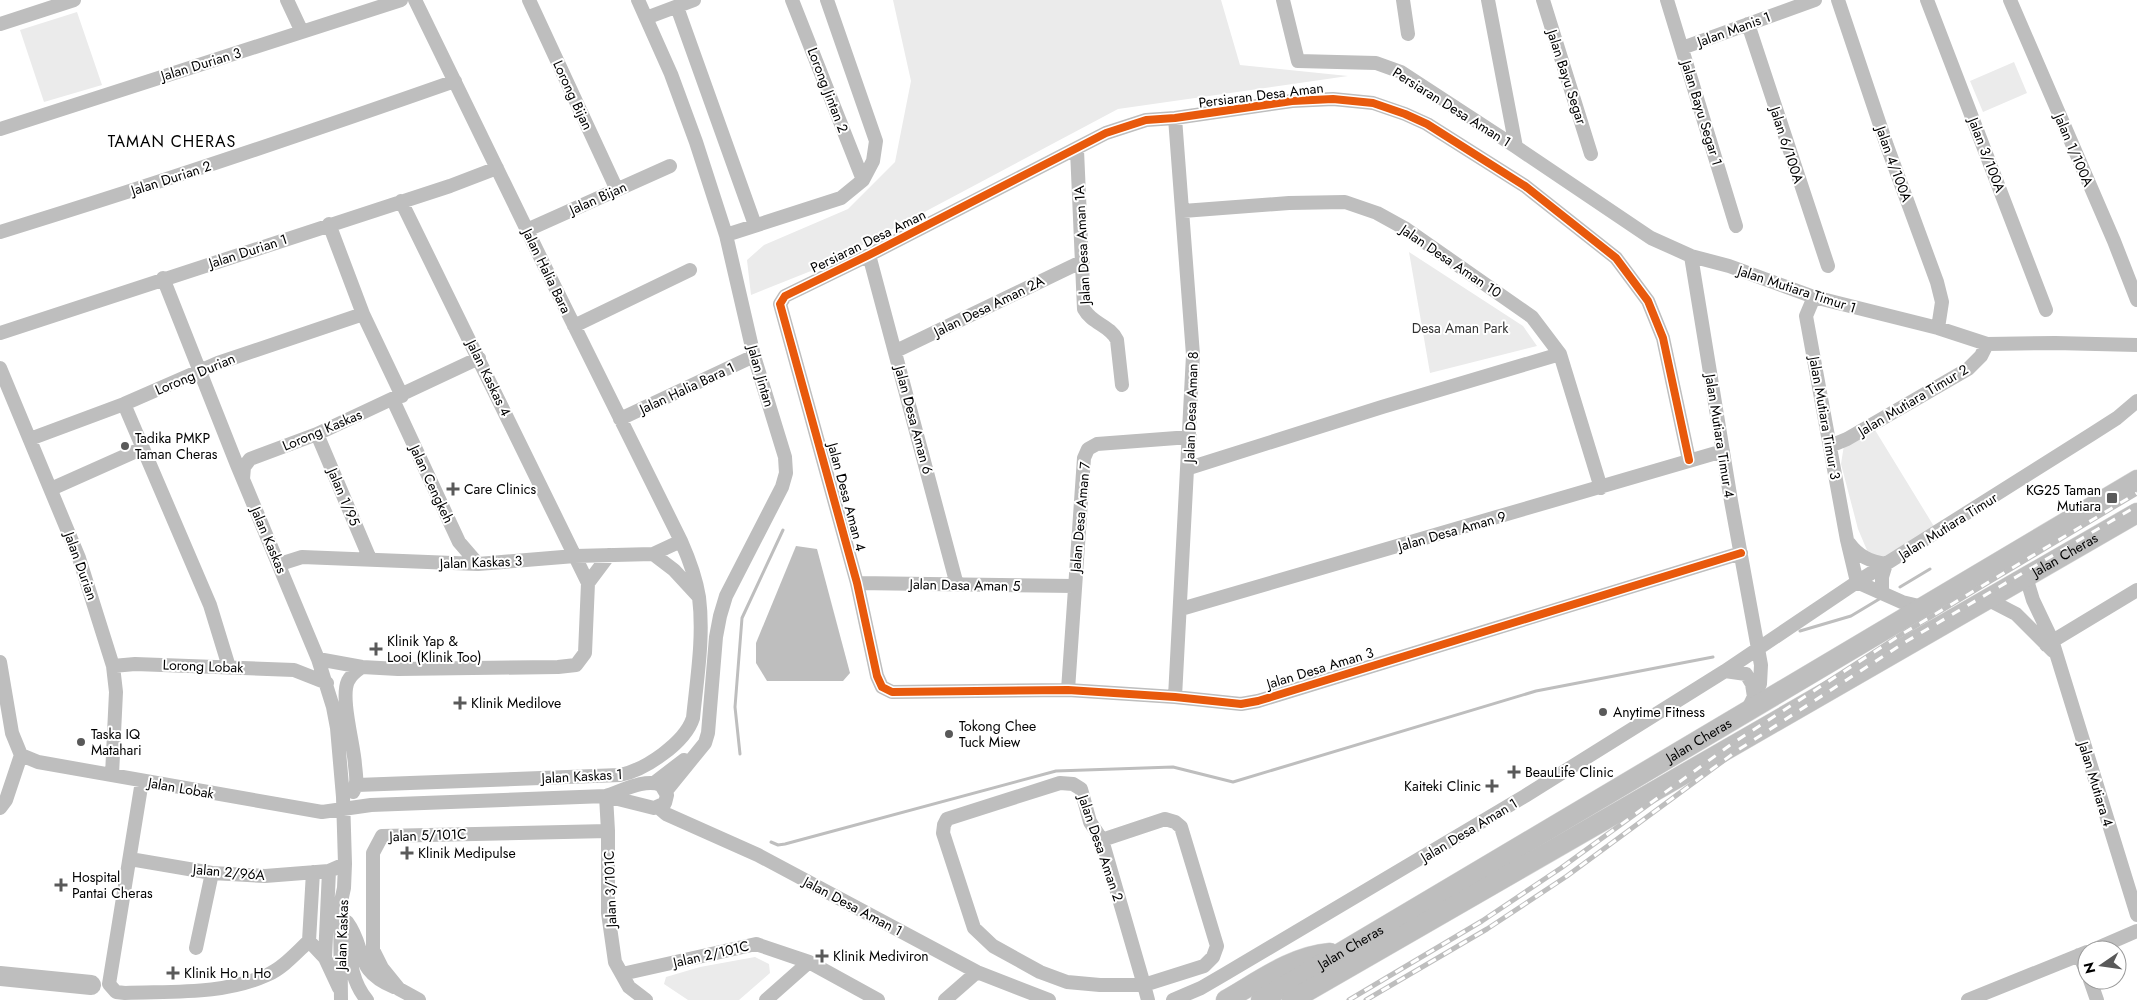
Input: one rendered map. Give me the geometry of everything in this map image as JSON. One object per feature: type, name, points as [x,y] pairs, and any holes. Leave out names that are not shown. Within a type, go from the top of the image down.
[{"type":"highway","name":"Jalan Cheras","points":[[1261,1000],[1750,704],[1923,607],[2137,480]]},
{"type":"highway","name":"Jalan Cheras","points":[[1292,1000],[2137,513]]},
{"type":"highway","points":[[1226,1000],[1299,959],[1317,954],[1342,952]]},
{"type":"street","points":[[0,24],[74,0]]},
{"type":"street","points":[[288,0],[302,32]]},
{"type":"street","name":"Jalan Durian 3","points":[[0,129],[401,0]]},
{"type":"street","name":"Jalan Halia Bara","points":[[415,0],[681,541]]},
{"type":"street","name":"Lorong Bijan","points":[[529,0],[617,190]]},
{"type":"street","name":"Jalan Jintan","points":[[638,0],[671,74],[696,142],[726,236],[754,356],[785,457],[786,473],[782,487],[726,596],[716,637],[708,733],[700,751],[680,762],[657,786]]},
{"type":"street","points":[[646,18],[694,0]]},
{"type":"street","name":"Lorong Jintan 2","points":[[792,0],[863,180]]},
{"type":"street","name":"Lorong Jintan 2","points":[[726,236],[841,198],[863,180],[873,161],[876,141],[827,0]]},
{"type":"street","name":"Persiaran Desa Aman 1","points":[[1283,0],[1298,61],[1376,63],[1401,72],[1516,147]]},
{"type":"street","points":[[1403,0],[1408,34]]},
{"type":"street","points":[[1488,0],[1516,147]]},
{"type":"street","name":"Jalan Bayu Segar","points":[[1543,0],[1592,154]]},
{"type":"street","name":"Jalan Bayu Segar 1","points":[[1667,0],[1736,226]]},
{"type":"street","name":"Jalan Manis 1","points":[[1682,48],[1815,0]]},
{"type":"street","name":"Jalan 4/100A","points":[[1838,0],[1887,146],[1937,282],[1942,302],[1938,328]]},
{"type":"street","name":"Jalan 3/100A","points":[[1928,0],[2046,310]]},
{"type":"street","name":"Jalan 1/100A","points":[[2010,0],[2114,241],[2137,300]]},
{"type":"street","points":[[677,6],[755,225]]},
{"type":"street","name":"Jalan 6/100A","points":[[1748,24],[1828,266]]},
{"type":"street","name":"Jalan Durian 2","points":[[0,232],[273,145],[454,81]]},
{"type":"street","name":"Persiaran Desa Aman","points":[[780,304],[785,296],[1077,150],[1106,133],[1146,120],[1176,118],[1292,101],[1333,99],[1373,103],[1427,124],[1525,186],[1616,258],[1648,301],[1663,338],[1689,460]]},
{"type":"street","name":"Jalan Desa Aman 8","points":[[1175,697],[1189,468],[1193,355],[1176,118]]},
{"type":"street","name":"Jalan Mutiara Timur 1","points":[[1516,147],[1651,238],[1691,256],[1729,266],[1814,297],[1938,328],[1987,344],[2055,343],[2137,346]]},
{"type":"street","name":"Jalan Desa Aman 1A","points":[[1077,150],[1084,309],[1092,319],[1108,328],[1114,334],[1117,340],[1122,385]]},
{"type":"street","name":"Jalan Bijan","points":[[527,230],[670,166]]},
{"type":"street","name":"Jalan Durian 1","points":[[0,333],[497,168]]},
{"type":"street","name":"Jalan Kaskas 4","points":[[402,201],[575,556]]},
{"type":"street","name":"Jalan Desa Aman 10","points":[[1183,211],[1289,203],[1345,202],[1376,213],[1406,229],[1532,317],[1560,354],[1601,488]]},
{"type":"street","name":"Jalan Cengkeh","points":[[329,224],[397,398],[459,542],[478,564]]},
{"type":"street","name":"Jalan Desa Aman 6","points":[[870,255],[957,585]]},
{"type":"street","name":"Jalan Mutiara Timur 4","points":[[1691,256],[1758,649]]},
{"type":"street","name":"Jalan Desa Aman 2A","points":[[896,351],[1083,261]]},
{"type":"street","points":[[574,326],[690,270]]},
{"type":"street","name":"Jalan Kaskas","points":[[163,278],[231,450],[280,564],[327,683],[337,728],[344,810],[345,864],[344,888],[340,906],[341,996]]},
{"type":"street","name":"Jalan Mutiara Timur 3","points":[[1814,297],[1806,316],[1847,540],[1857,582]]},
{"type":"street","name":"Jalan Desa Aman 4","points":[[780,304],[857,583],[877,676],[882,687],[892,692]]},
{"type":"street","name":"Lorong Durian","points":[[30,439],[124,404],[218,363],[363,314]]},
{"type":"street","name":"Jalan Mutiara Timur 2","points":[[1830,446],[1847,439],[1968,369],[1980,356],[1987,344]]},
{"type":"street","points":[[1189,468],[1382,407],[1560,354]]},
{"type":"street","name":"Jalan Halia Bara 1","points":[[620,420],[754,356]]},
{"type":"street","name":"Lorong Kaskas","points":[[250,459],[318,434],[479,358]]},
{"type":"street","name":"Jalan Durian","points":[[0,368],[5,394],[30,439],[85,574],[113,666],[116,707],[112,775]]},
{"type":"street","name":"Jalan Mutiara Timur","points":[[1758,649],[1857,582],[2118,418],[2137,401]]},
{"type":"street","points":[[124,404],[210,606],[230,667]]},
{"type":"street","name":"Jalan 1/95","points":[[318,434],[370,559]]},
{"type":"street","name":"Jalan Desa Aman 7","points":[[1068,690],[1084,458],[1088,449],[1097,444],[1190,437]]},
{"type":"street","points":[[51,489],[143,448]]},
{"type":"street","points":[[231,450],[250,459],[244,467],[243,479]]},
{"type":"street","name":"Jalan Desa Aman 9","points":[[1181,609],[1723,451]]},
{"type":"street","points":[[1847,540],[1855,552],[1867,560],[1886,564],[1882,577],[1882,593]]},
{"type":"street","name":"Jalan Kaskas 3","points":[[280,564],[302,557],[478,564],[575,556],[653,554],[681,541]]},
{"type":"street","name":"Jalan Kaskas 1","points":[[357,785],[620,775],[633,773],[644,768],[679,739],[689,728],[693,718],[700,642],[699,597],[690,563],[681,541]]},
{"type":"street","name":"Jalan Desa Aman 3","points":[[892,692],[1068,690],[1175,697],[1241,704],[1258,701],[1741,553]]},
{"type":"street","points":[[653,554],[674,570],[699,597]]},
{"type":"street","points":[[588,582],[609,555]]},
{"type":"street","points":[[318,659],[362,667],[439,669],[576,665],[585,653],[588,582],[575,556]]},
{"type":"street","name":"Jalan Mutiara 4","points":[[2026,577],[2051,646],[2137,915]]},
{"type":"street","points":[[1857,582],[1902,602],[1923,607]]},
{"type":"street","name":"Jalan Dasa Aman 5","points":[[857,583],[1074,586]]},
{"type":"street","points":[[2051,646],[2137,590]]},
{"type":"street","name":"Jalan Mutiara 4","points":[[1987,600],[2016,614],[2051,646]]},
{"type":"street","points":[[1752,616],[1763,627],[1773,631],[1787,629]]},
{"type":"street","points":[[1750,704],[1760,679],[1761,666],[1758,649]]},
{"type":"street","name":"Jalan Desa Aman 1","points":[[1173,1000],[1201,988],[1430,854],[1758,649]]},
{"type":"street","name":"Lorong Lobak","points":[[294,670],[318,659]]},
{"type":"street","points":[[0,662],[2,690],[12,733],[21,755],[6,800],[0,808]]},
{"type":"street","name":"Lorong Lobak","points":[[113,666],[135,664],[294,670],[327,683]]},
{"type":"street","points":[[357,785],[346,689],[353,674],[362,667]]},
{"type":"street","points":[[1725,671],[1746,674],[1752,684],[1750,704]]},
{"type":"street","name":"Jalan Lobak","points":[[21,755],[38,762],[313,811],[344,810]]},
{"type":"street","points":[[142,781],[109,984],[116,992],[201,990],[244,983],[268,974],[286,962],[308,941],[313,872]]},
{"type":"street","name":"Jalan Desa Aman 2","points":[[1144,985],[1100,985],[1067,982],[1040,972],[982,938],[974,928],[944,833],[944,825],[947,819],[1060,783],[1072,784],[1081,789],[1092,827],[1102,840],[1144,985],[1148,1000]]},
{"type":"street","points":[[606,796],[640,784],[657,786]]},
{"type":"street","name":"Jalan Kaskas","points":[[344,810],[357,785]]},
{"type":"street","points":[[652,806],[643,802],[642,794],[646,786],[657,786]]},
{"type":"street","points":[[344,810],[371,805],[606,796],[652,806],[665,802],[657,786]]},
{"type":"street","name":"Jalan 3/101C","points":[[606,796],[608,913],[614,962],[629,987],[646,1000]]},
{"type":"street","name":"Jalan Desa Aman 1","points":[[652,806],[758,855],[977,972],[1049,1000]]},
{"type":"street","points":[[1102,840],[1165,819],[1181,827],[1217,946],[1213,957],[1204,966],[1144,985]]},
{"type":"street","name":"Jalan 5/101C","points":[[399,989],[382,968],[373,950],[373,853],[382,836],[608,830]]},
{"type":"street","name":"Jalan 2/96A","points":[[130,859],[212,873],[265,876],[329,871]]},
{"type":"street","points":[[325,958],[329,871],[345,864]]},
{"type":"street","points":[[196,948],[212,873]]},
{"type":"street","points":[[344,888],[352,972],[360,991],[368,1000]]},
{"type":"street","name":"Jalan 5/101C","points":[[347,922],[353,930],[360,956],[368,970],[385,983],[419,1000]]},
{"type":"street","points":[[2118,940],[2137,932]]},
{"type":"street","points":[[308,941],[325,958],[341,996]]},
{"type":"street","name":"Jalan 2/101C","points":[[622,974],[756,944],[809,962],[878,1000]]},
{"type":"street","points":[[1975,999],[2077,957]]},
{"type":"street","points":[[766,1000],[809,962]]},
{"type":"street","points":[[945,1000],[977,972]]},
{"type":"green space","points":[[893,0],[1221,0],[1240,65],[1348,76],[1118,109],[821,267],[751,295],[747,260],[764,245],[848,209],[895,162],[911,81]]},
{"type":"green space","points":[[77,12],[102,85],[44,102],[20,30]]},
{"type":"green space","points":[[2014,62],[2027,93],[1983,112],[1970,81]]},
{"type":"green space","name":"Desa Aman Park","points":[[1409,252],[1523,326],[1537,346],[1430,373]]},
{"type":"green space","points":[[1875,430],[1935,528],[1887,558],[1869,555],[1858,529],[1841,464],[1844,445]]},
{"type":"green space","points":[[755,957],[769,964],[770,973],[739,1000],[688,1000],[664,984],[666,977],[700,967]]},
{"type":"shaded area","points":[[796,546],[817,549],[850,673],[843,681],[767,681],[756,663],[756,643]]},
{"type":"waterway","points":[[740,754],[735,707],[742,618],[783,530]]},
{"type":"waterway","points":[[1900,587],[1930,569]]},
{"type":"waterway","points":[[1800,631],[1851,616],[1881,598]]},
{"type":"waterway","points":[[771,842],[778,845],[785,844],[1056,771],[1173,767],[1233,782],[1536,691],[1713,657]]},
{"type":"waterway","points":[[0,976],[91,985]]},
{"type":"railway","points":[[1349,1000],[1482,921],[1561,868],[1733,743],[1902,634],[2137,493]]},
{"type":"railway","points":[[1366,1000],[1487,929],[1567,876],[1738,750],[1907,641],[2137,506]]},
{"type":"cycle path","points":[[1689,460],[1663,338],[1648,301],[1616,258],[1525,186],[1427,124],[1373,103],[1333,99],[1292,101],[1175,118],[1146,120],[1106,133],[785,296],[780,304],[857,583],[877,676],[882,687],[892,692],[1068,690],[1175,697],[1241,704],[1258,701],[1741,553]]},
{"type":"place","name":"Tadika PMKP Taman Cheras","points":[[125,446]]},
{"type":"place","name":"Care Clinics","points":[[453,489]]},
{"type":"place","name":"KG25 Taman Mutiara","points":[[2112,498]]},
{"type":"place","name":"Klinik Yap & Looi (Klinik Too)","points":[[376,649]]},
{"type":"place","name":"Klinik Medilove","points":[[460,703]]},
{"type":"place","name":"Anytime Fitness","points":[[1603,712]]},
{"type":"place","name":"Tokong Chee Tuck Miew","points":[[949,734]]},
{"type":"place","name":"Taska IQ Matahari","points":[[81,742]]},
{"type":"place","name":"BeauLife Clinic","points":[[1514,772]]},
{"type":"place","name":"Kaiteki Clinic","points":[[1492,786]]},
{"type":"place","name":"Klinik Medipulse","points":[[407,853]]},
{"type":"place","name":"Hospital Pantai Cheras","points":[[61,885]]},
{"type":"place","name":"Klinik Mediviron","points":[[822,956]]},
{"type":"place","name":"Klinik Ho n Ho","points":[[173,973]]},
{"type":"district","name":"TAMAN CHERAS","points":[[172,141]]}]
